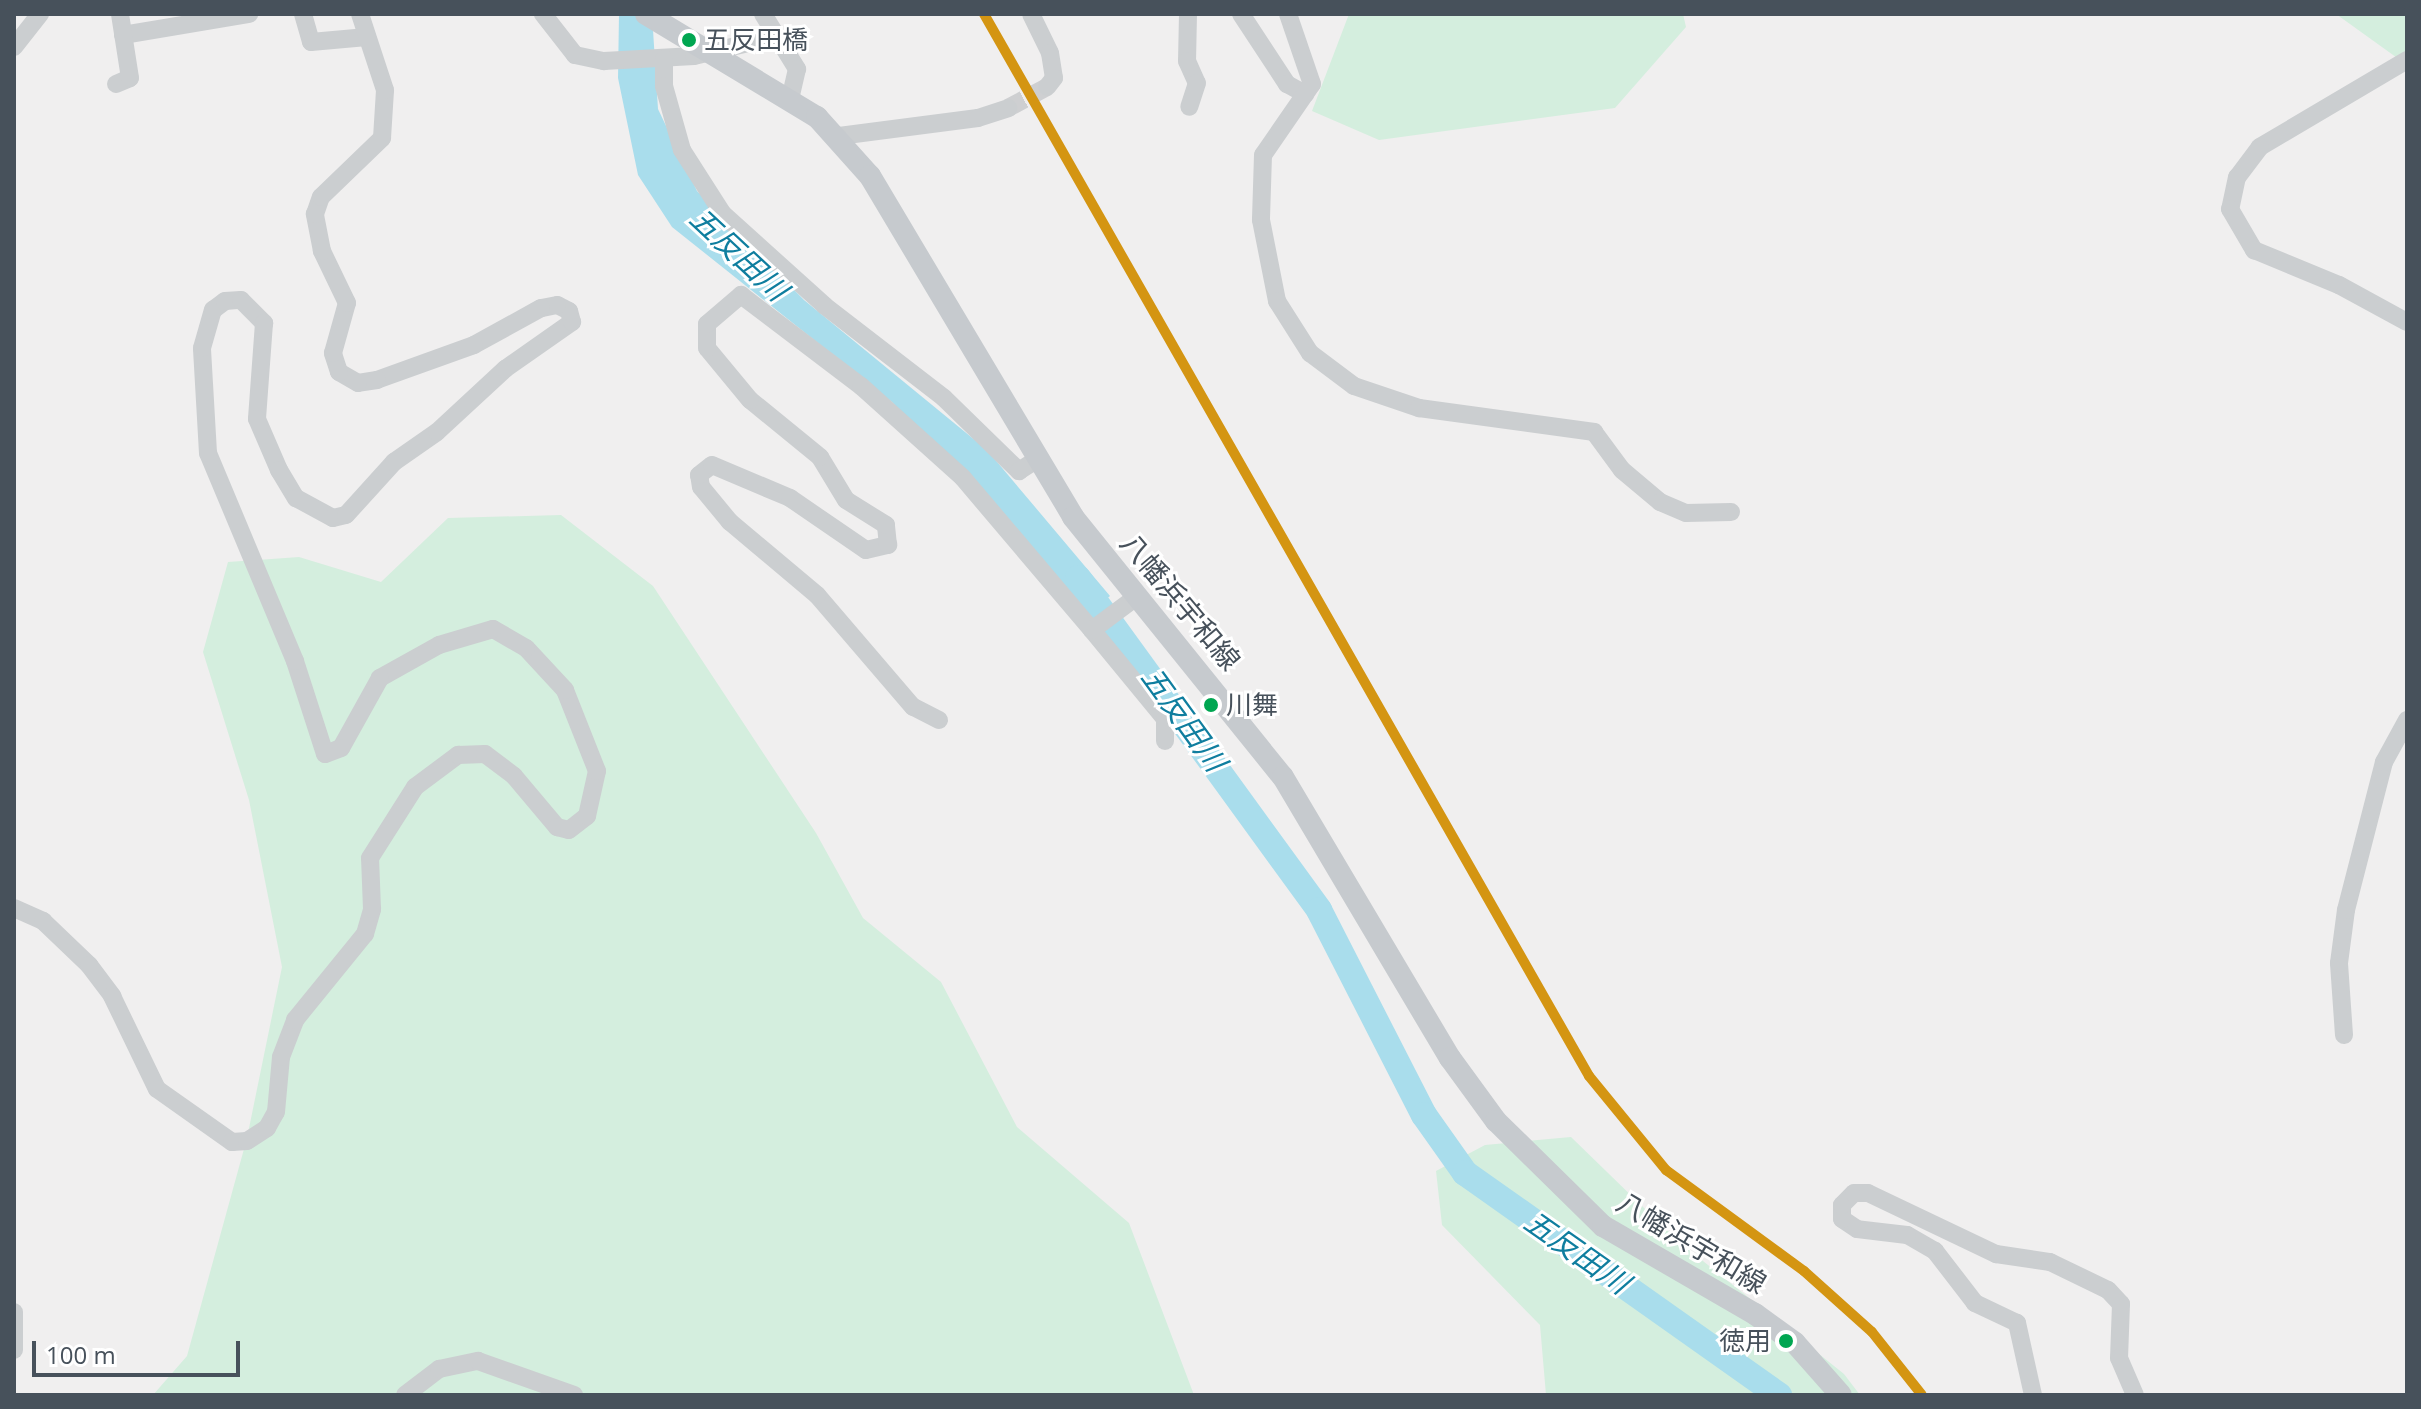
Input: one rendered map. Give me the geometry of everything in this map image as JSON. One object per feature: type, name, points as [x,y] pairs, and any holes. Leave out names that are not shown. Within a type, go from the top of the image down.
[{"type":"main road","name":"八幡浜宇和線","points":[[653,18],[790,99],[839,136],[870,176],[1036,460],[1130,602],[1283,777],[1450,1058],[1496,1121],[1603,1226],[1755,1314],[1795,1343],[1841,1395]]},
{"type":"street","points":[[14,47],[40,14]]},
{"type":"street","points":[[116,84],[130,78],[120,14]]},
{"type":"street","points":[[123,35],[181,20],[249,14]]},
{"type":"street","points":[[303,14],[311,42],[367,37]]},
{"type":"street","points":[[14,908],[43,921],[89,965],[112,996],[157,1089],[232,1142],[247,1141],[276,1112],[281,1057],[295,1020],[365,934],[372,909],[370,858],[415,787],[458,755],[485,754],[514,776],[557,827],[569,830],[587,816],[597,771],[565,690],[526,648],[493,629],[439,645],[380,678],[341,748],[325,754],[295,661],[208,453],[202,348],[213,310],[225,301],[241,300],[264,323],[257,419],[279,470],[296,498],[333,518],[346,515],[394,462],[437,432],[505,369],[572,322],[569,311],[557,305],[541,308],[474,345],[377,380],[358,383],[339,372],[333,353],[347,303],[322,251],[315,214],[321,197],[382,138],[385,90],[360,14]]},
{"type":"street","points":[[543,14],[575,55],[618,59],[661,58],[711,52],[777,36]]},
{"type":"street","points":[[763,14],[797,69],[790,99]]},
{"type":"street","points":[[1031,14],[1050,53],[1054,78],[1047,87]]},
{"type":"street","points":[[1188,14],[1187,61],[1197,83],[1189,107]]},
{"type":"street","points":[[1241,14],[1287,84],[1305,94]]},
{"type":"street","points":[[1288,14],[1310,66],[1312,84],[1263,155],[1261,220],[1277,301],[1310,353],[1354,386],[1419,408],[1594,432],[1622,470],[1660,502],[1686,513],[1731,512]]},
{"type":"street","points":[[661,58],[664,86],[682,150],[723,214],[825,306],[944,398],[1019,471],[1036,460]]},
{"type":"street","points":[[2407,60],[2260,147],[2237,177],[2230,209],[2254,250],[2339,285],[2407,322]]},
{"type":"street","points":[[839,136],[978,118],[1008,108]]},
{"type":"street","points":[[939,720],[913,707],[817,595],[730,522],[701,487],[699,475],[712,465],[790,498],[866,550],[879,551],[890,536],[886,525],[846,500],[820,457],[750,400],[707,348],[707,324],[741,295],[861,386],[963,478],[1094,628],[1165,719],[1165,741]]},
{"type":"street","points":[[1094,628],[1130,602]]},
{"type":"street","points":[[2344,1035],[2339,963],[2346,910],[2384,762],[2407,720]]},
{"type":"street","points":[[2033,1395],[2017,1323],[1975,1303],[1935,1251],[1907,1235],[1857,1229],[1842,1219],[1842,1205],[1854,1193],[1868,1193],[1996,1254],[2050,1262],[2108,1290],[2121,1304],[2119,1358],[2135,1395]]},
{"type":"street","points":[[14,1312],[14,1350]]},
{"type":"street","points":[[405,1395],[439,1369],[478,1361],[574,1395]]},
{"type":"green space","points":[[1349,14],[1683,14],[1686,27],[1615,108],[1379,140],[1312,111]]},
{"type":"green space","points":[[2336,14],[2407,14],[2407,65]]},
{"type":"green space","points":[[561,515],[653,586],[816,833],[863,918],[941,982],[1017,1127],[1129,1223],[1194,1395],[153,1395],[187,1356],[247,1138],[282,967],[249,800],[203,652],[228,562],[299,557],[381,582],[448,518]]},
{"type":"green space","points":[[1571,1137],[1678,1241],[1844,1374],[1860,1395],[1546,1395],[1540,1325],[1442,1225],[1436,1171],[1485,1145]]},
{"type":"water","points":[[619,14],[652,14],[658,109],[697,191],[804,300],[987,450],[1110,596],[1086,616],[996,507],[892,402],[672,227],[638,175],[618,78]]},
{"type":"waterway","name":"五反田川","points":[[1078,578],[1319,910],[1424,1115],[1465,1173],[1779,1395]]},
{"type":"tunnel","points":[[1008,108],[1047,87]]},
{"type":"transit line","points":[[984,14],[1589,1076],[1666,1170],[1804,1271],[1872,1332],[1922,1395]]},
{"type":"place","name":"五反田橋","points":[[689,40]]},
{"type":"place","name":"川舞","points":[[1211,705]]},
{"type":"place","name":"徳用","points":[[1786,1341]]}]
